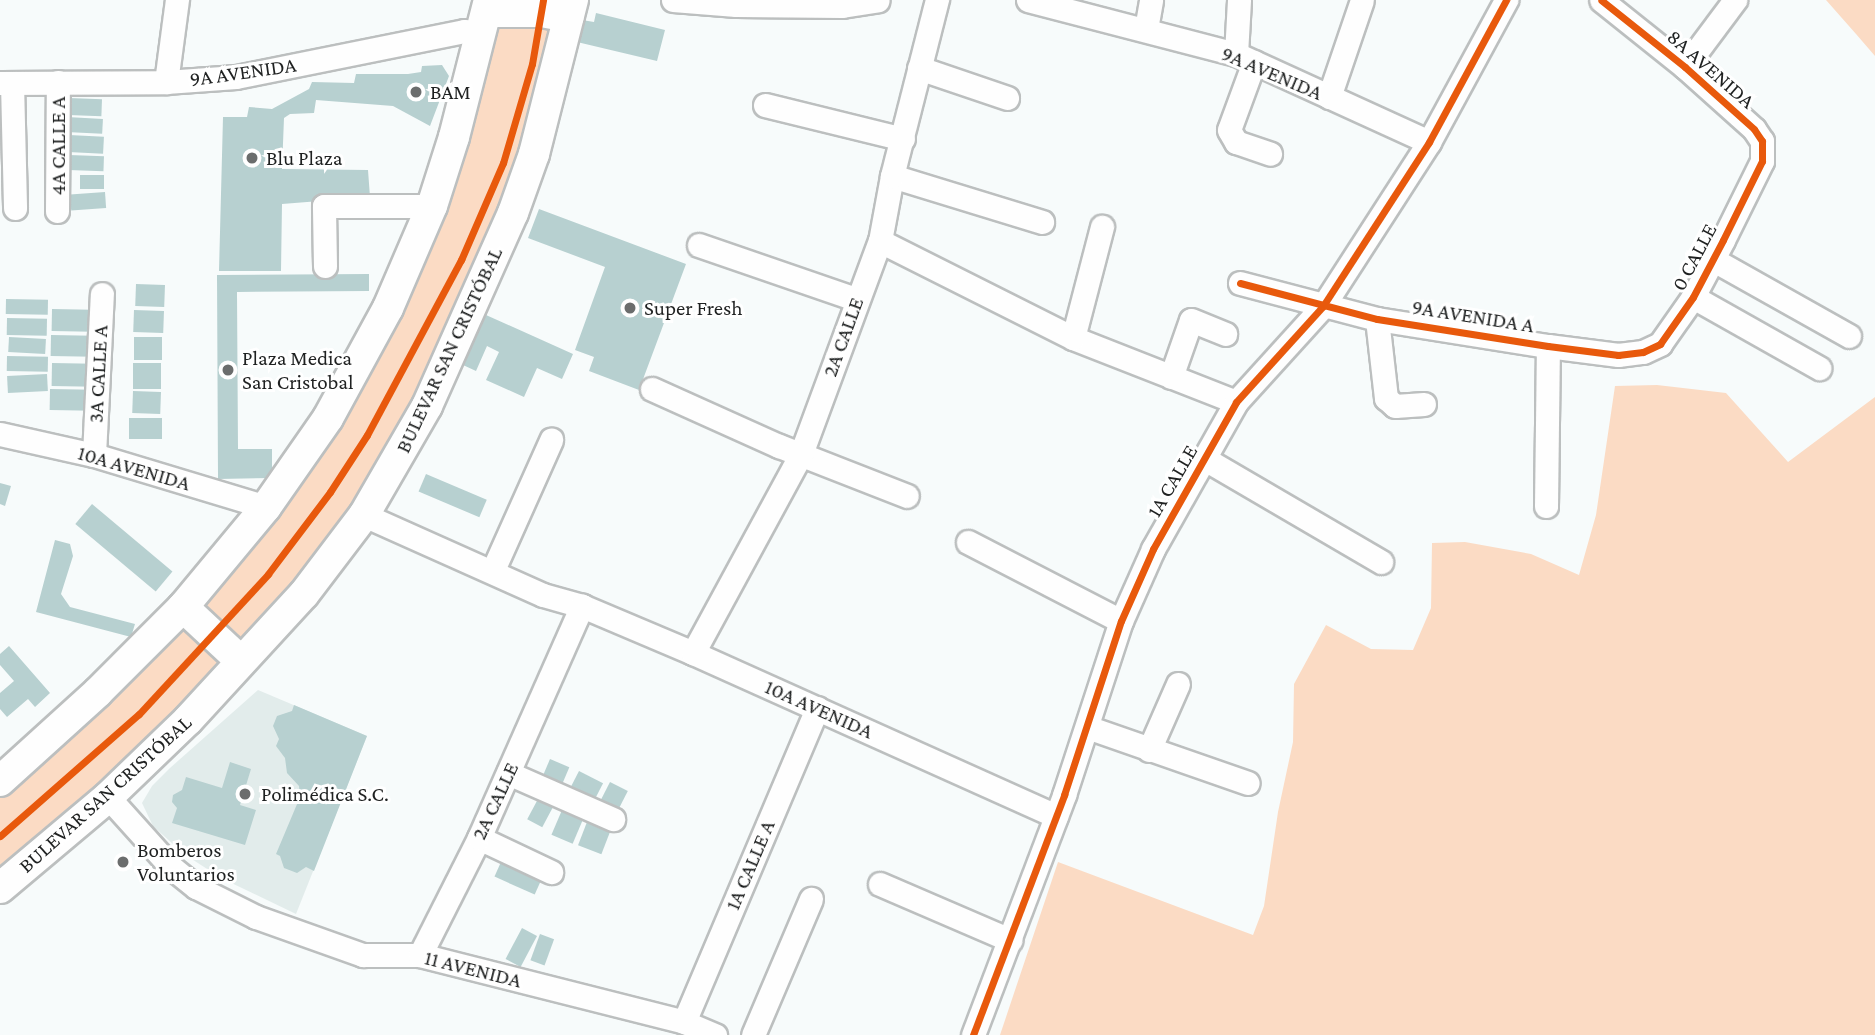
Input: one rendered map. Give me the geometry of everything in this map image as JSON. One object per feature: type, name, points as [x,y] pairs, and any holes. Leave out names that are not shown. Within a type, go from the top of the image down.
[{"type":"main road","points":[[0,781],[98,692],[183,607],[266,507],[328,418],[388,308],[432,206],[486,16],[571,8]]},
{"type":"main road","name":"BULEVAR SAN CRISTÓBAL","points":[[0,888],[108,797],[179,729],[304,594],[364,515],[427,406],[513,213],[534,154],[571,8]]},
{"type":"main road","points":[[183,607],[242,661]]},
{"type":"street","points":[[166,82],[177,0]]},
{"type":"street","points":[[673,0],[736,5],[829,6],[878,0]]},
{"type":"street","name":"2A CALLE","points":[[693,653],[801,454],[856,299],[880,241],[892,176],[937,0]]},
{"type":"street","name":"9A AVENIDA","points":[[1028,0],[1146,29],[1245,58],[1429,142]]},
{"type":"street","points":[[1146,29],[1151,0]]},
{"type":"street","points":[[1239,0],[1245,58],[1229,130],[1236,142],[1270,154]]},
{"type":"street","points":[[1329,97],[1362,0]]},
{"type":"street","name":"1A CALLE","points":[[973,1035],[1056,816],[1121,621],[1153,549],[1236,402],[1323,306],[1429,142],[1506,0]]},
{"type":"street","name":"8A AVENIDA","points":[[1601,0],[1685,67],[1754,129],[1762,141]]},
{"type":"street","points":[[1685,67],[1735,0]]},
{"type":"street","name":"9A AVENIDA","points":[[6,83],[166,82],[236,77],[464,31],[486,16]]},
{"type":"street","points":[[919,68],[1007,98]]},
{"type":"street","name":"4A CALLE A","points":[[57,211],[58,82]]},
{"type":"street","points":[[6,83],[15,208]]},
{"type":"street","points":[[765,105],[903,139]]},
{"type":"street","name":"0 CALLE","points":[[1618,355],[1643,352],[1660,344],[1693,297],[1762,161],[1762,141]]},
{"type":"street","points":[[892,176],[1041,222]]},
{"type":"street","points":[[325,266],[324,206],[432,206]]},
{"type":"street","points":[[1073,338],[1102,227]]},
{"type":"street","points":[[880,241],[1073,338],[1236,402]]},
{"type":"street","points":[[699,245],[856,299]]},
{"type":"street","points":[[1712,259],[1849,336]]},
{"type":"street","name":"9A AVENIDA A","points":[[1240,283],[1377,319],[1618,355]]},
{"type":"street","name":"3A CALLE A","points":[[94,455],[102,294]]},
{"type":"street","points":[[1693,297],[1819,368]]},
{"type":"street","points":[[1377,319],[1387,398],[1395,406],[1424,404]]},
{"type":"street","points":[[1171,377],[1191,320],[1225,334]]},
{"type":"street","points":[[1546,506],[1548,346]]},
{"type":"street","points":[[652,389],[801,454],[907,496]]},
{"type":"street","name":"10A AVENIDA","points":[[0,434],[94,455],[266,507]]},
{"type":"street","points":[[497,561],[551,440]]},
{"type":"street","points":[[1205,460],[1381,562]]},
{"type":"street","name":"10A AVENIDA","points":[[383,484],[386,502],[396,518],[548,583],[582,606]]},
{"type":"street","name":"10A AVENIDA","points":[[364,515],[543,595],[582,606],[693,653],[1056,816]]},
{"type":"street","points":[[968,542],[1121,621]]},
{"type":"street","name":"2A CALLE","points":[[420,955],[479,838],[582,606]]},
{"type":"street","points":[[1149,750],[1178,684]]},
{"type":"street","name":"1A CALLE A","points":[[684,1022],[817,708]]},
{"type":"street","points":[[1087,727],[1248,783]]},
{"type":"street","points":[[508,773],[613,819]]},
{"type":"street","name":"11 AVENIDA","points":[[108,797],[172,867],[196,887],[256,917],[363,955],[420,955],[684,1022],[715,1035]]},
{"type":"street","points":[[479,838],[551,872]]},
{"type":"street","points":[[880,884],[1010,940]]},
{"type":"street","points":[[753,1035],[811,899]]},
{"type":"shaded area","points":[[1826,0],[1875,0],[1875,56],[1856,34]]},
{"type":"shaded area","points":[[492,17],[563,22],[541,111],[387,466],[241,654],[191,606],[337,416]]},
{"type":"shaded area","points":[[1657,385],[1726,393],[1788,462],[1875,397],[1875,1035],[1000,1035],[1058,862],[1253,935],[1264,906],[1278,812],[1293,742],[1294,684],[1326,625],[1371,649],[1413,650],[1431,608],[1432,543],[1465,542],[1531,554],[1579,575],[1596,515],[1615,386]]},
{"type":"shaded area","points":[[183,613],[234,661],[0,879],[0,790]]},
{"type":"shaded area","name":"Polimédica S.C.","points":[[258,690],[367,736],[296,914],[221,878],[184,854],[153,826],[142,803],[152,786],[170,768]]},
{"type":"building","points":[[596,13],[665,30],[657,61],[577,42],[582,20],[594,22]]},
{"type":"building","name":"Blu Plaza","points":[[442,65],[449,76],[430,126],[393,106],[316,100],[314,113],[290,114],[284,118],[282,169],[368,170],[370,197],[282,204],[281,271],[219,271],[223,117],[247,117],[249,107],[272,109],[309,89],[312,82],[354,83],[356,74],[408,74],[421,72],[422,66]]},
{"type":"building","points":[[69,98],[102,99],[101,116],[68,115]]},
{"type":"building","points":[[67,117],[103,119],[102,134],[66,132]]},
{"type":"building","points":[[69,135],[104,137],[103,154],[68,152]]},
{"type":"building","points":[[69,155],[104,156],[103,171],[68,170]]},
{"type":"building","points":[[80,175],[104,175],[104,189],[80,189]]},
{"type":"building","points":[[105,192],[106,208],[71,210],[70,194]]},
{"type":"building","name":"Super Fresh","points":[[539,209],[686,264],[639,390],[589,371],[594,357],[575,350],[605,267],[528,238]]},
{"type":"building","name":"Plaza Medica San Cristobal","points":[[369,274],[369,291],[237,292],[238,449],[272,449],[272,478],[218,479],[217,275]]},
{"type":"building","points":[[136,284],[165,285],[164,307],[135,306]]},
{"type":"building","points":[[6,299],[48,300],[48,315],[6,314]]},
{"type":"building","points":[[52,309],[92,310],[92,332],[52,331]]},
{"type":"building","points":[[134,310],[164,311],[163,333],[133,332]]},
{"type":"building","points":[[486,315],[573,354],[562,379],[537,368],[524,397],[486,380],[499,352],[487,346],[476,371],[463,365]]},
{"type":"building","points":[[7,318],[47,319],[47,336],[7,335]]},
{"type":"building","points":[[51,335],[93,336],[93,357],[51,356]]},
{"type":"building","points":[[9,337],[46,339],[45,354],[8,352]]},
{"type":"building","points":[[134,337],[162,337],[162,360],[134,360]]},
{"type":"building","points":[[7,356],[48,357],[48,372],[7,371]]},
{"type":"building","points":[[52,363],[94,364],[94,387],[52,386]]},
{"type":"building","points":[[133,363],[161,363],[161,389],[133,389]]},
{"type":"building","points":[[47,374],[48,391],[8,393],[7,376]]},
{"type":"building","points":[[50,389],[93,390],[93,411],[50,410]]},
{"type":"building","points":[[133,391],[161,392],[160,414],[132,413]]},
{"type":"building","points":[[129,418],[162,418],[162,439],[129,439]]},
{"type":"building","points":[[426,474],[487,500],[479,517],[419,491]]},
{"type":"building","points":[[0,483],[11,486],[5,506],[0,504]]},
{"type":"building","points":[[92,504],[172,571],[156,591],[75,524]]},
{"type":"building","points":[[55,540],[70,544],[73,556],[61,594],[70,607],[135,624],[131,637],[36,612]]},
{"type":"building","points":[[9,646],[50,693],[35,707],[28,699],[7,717],[0,709],[0,693],[14,681],[0,665],[0,654]]},
{"type":"building","points":[[294,705],[367,736],[314,871],[306,867],[297,873],[284,868],[280,856],[276,854],[300,797],[299,786],[287,773],[285,758],[276,746],[279,739],[273,726],[277,716],[292,711]]},
{"type":"building","points":[[550,759],[569,767],[561,787],[541,779]]},
{"type":"building","points":[[230,762],[251,769],[240,805],[256,810],[245,845],[172,823],[177,808],[172,802],[173,795],[182,790],[186,777],[222,788]]},
{"type":"building","points":[[579,771],[603,783],[593,803],[569,791]]},
{"type":"building","points":[[610,782],[628,791],[616,813],[599,804]]},
{"type":"building","points":[[538,799],[553,807],[542,827],[527,819]]},
{"type":"building","points":[[562,810],[583,819],[573,844],[551,835]]},
{"type":"building","points":[[587,822],[610,831],[601,854],[578,845]]},
{"type":"building","points":[[501,862],[541,880],[535,895],[494,877]]},
{"type":"building","points":[[522,928],[537,936],[521,967],[506,959]]},
{"type":"building","points":[[540,934],[554,939],[545,965],[530,960]]},
{"type":"cycle path","points":[[0,836],[139,714],[268,574],[330,492],[367,435],[461,260],[503,163],[532,64],[543,0]]},
{"type":"cycle path","points":[[973,1035],[1064,795],[1121,621],[1153,549],[1236,402],[1323,306],[1429,142],[1506,0]]},
{"type":"cycle path","points":[[1240,283],[1377,319],[1548,346],[1618,355],[1643,352],[1660,344],[1693,297],[1723,240],[1762,161],[1762,141],[1754,129],[1685,67],[1601,0]]},
{"type":"place","name":"BAM","points":[[416,92]]},
{"type":"place","name":"Blu Plaza","points":[[252,158]]},
{"type":"place","name":"Super Fresh","points":[[630,308]]},
{"type":"place","name":"Plaza Medica San Cristobal","points":[[228,370]]},
{"type":"place","name":"Polimédica S.C.","points":[[245,794]]},
{"type":"place","name":"Bomberos Voluntarios","points":[[123,862]]}]
